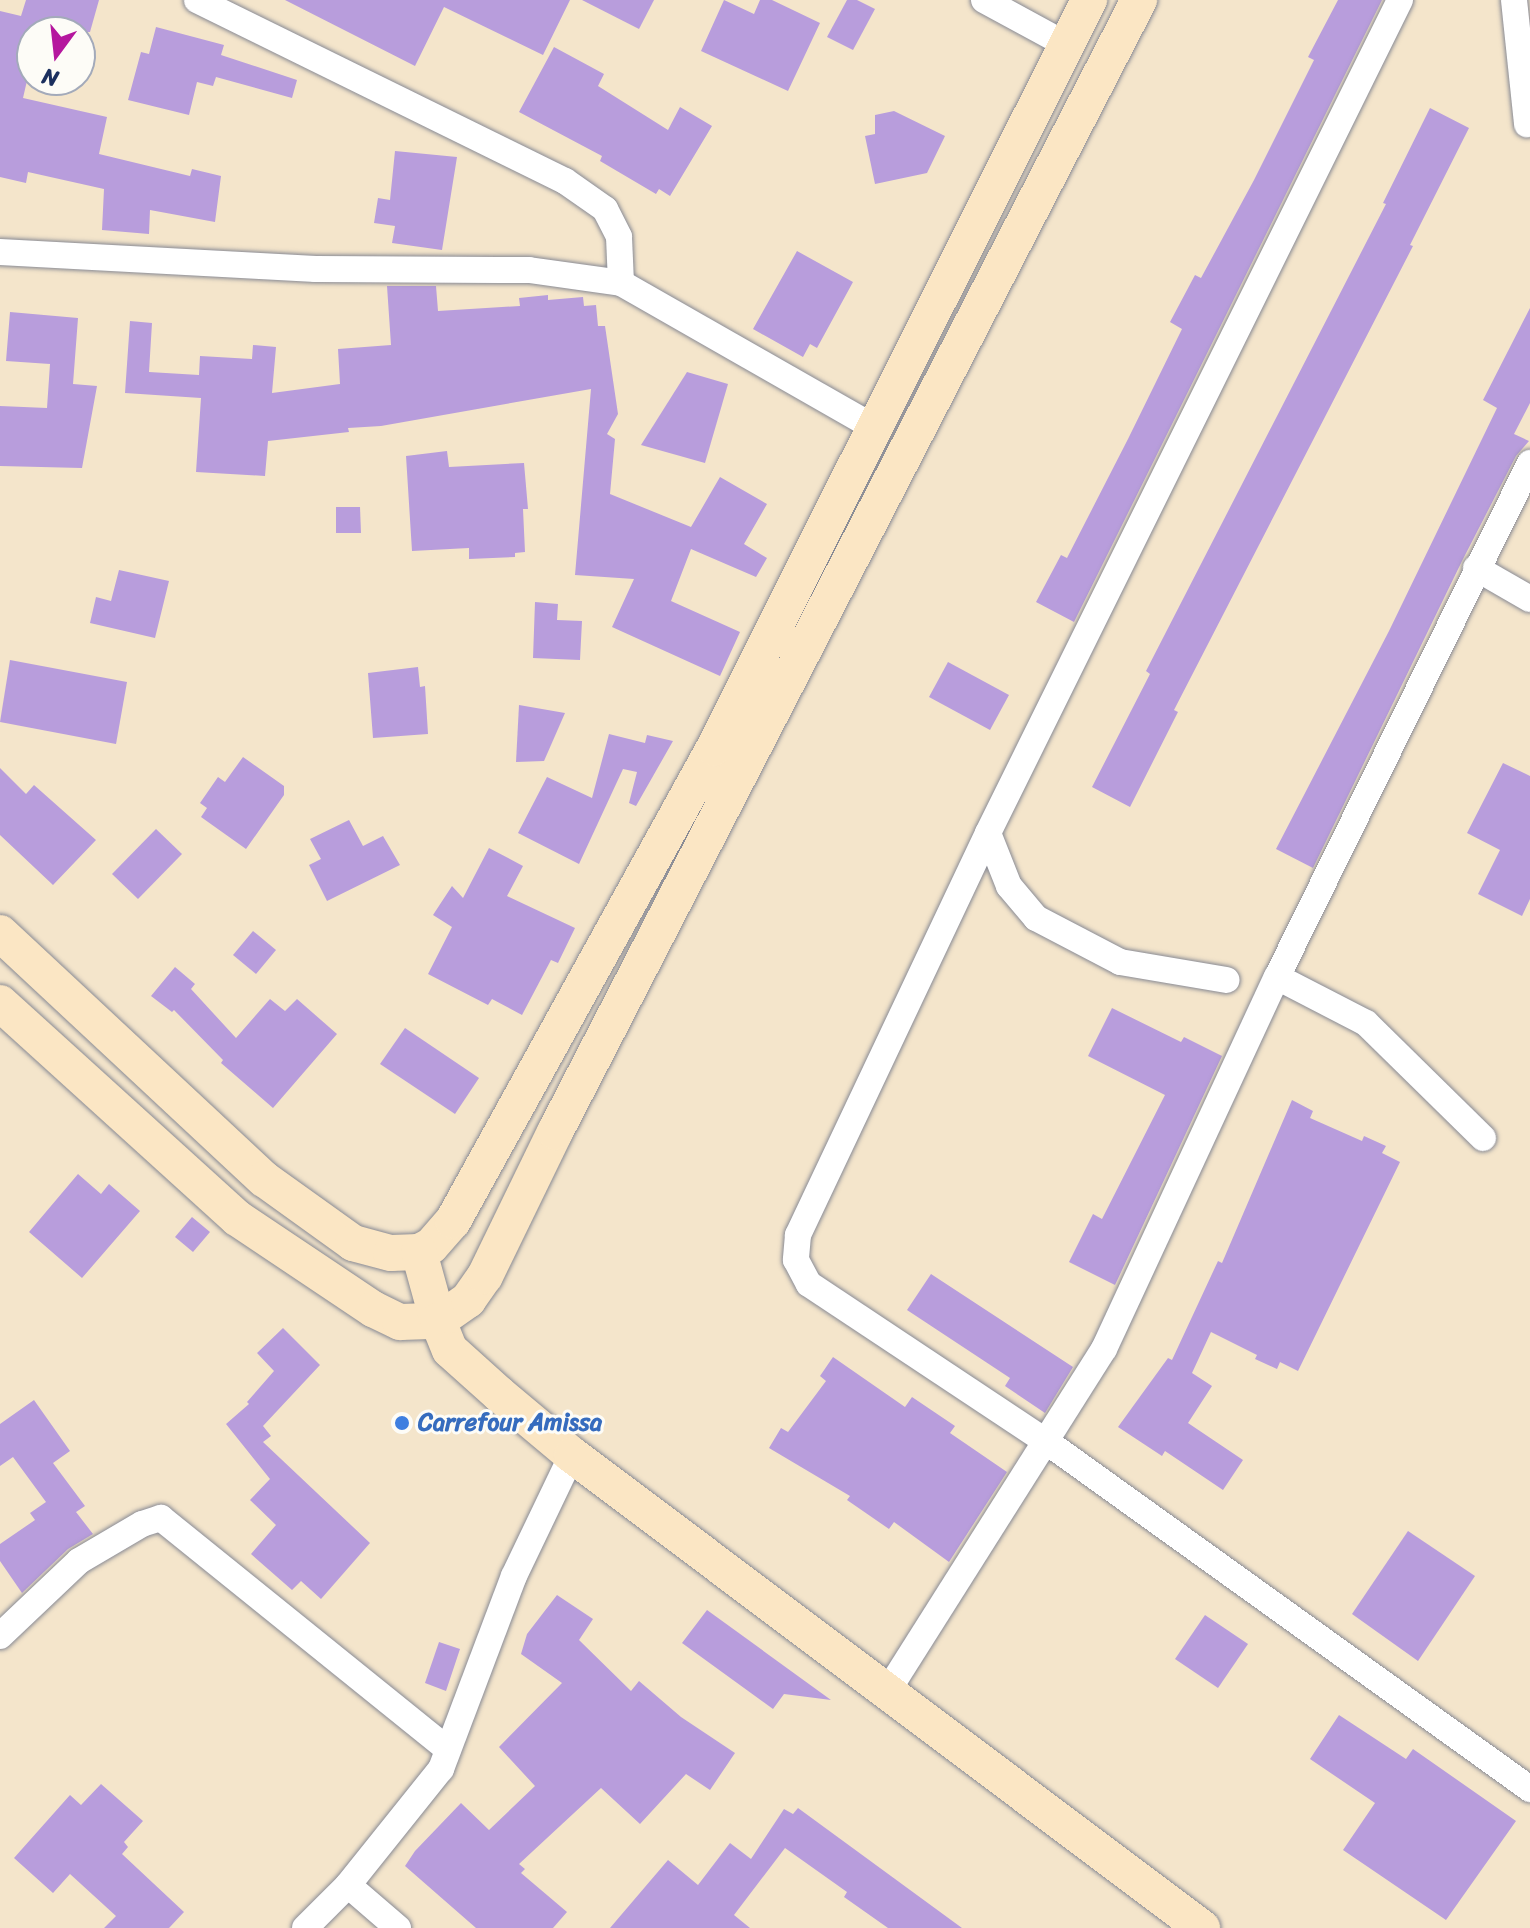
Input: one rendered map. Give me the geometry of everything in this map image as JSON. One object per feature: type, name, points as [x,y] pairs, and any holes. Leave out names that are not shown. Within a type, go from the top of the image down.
[{"type":"street","points":[[197,0],[565,181],[605,209],[619,237],[621,283]]},
{"type":"street","points":[[984,0],[1067,45]]},
{"type":"street","points":[[0,933],[264,1179],[353,1243],[391,1253],[419,1252],[431,1246],[453,1221],[714,748],[1089,0]]},
{"type":"street","points":[[0,1003],[237,1218],[373,1309],[400,1322],[438,1321],[468,1300],[485,1276],[555,1132],[1139,0]]},
{"type":"street","points":[[1400,0],[988,833],[798,1235],[796,1260],[809,1284],[1047,1442],[1530,1789]]},
{"type":"street","points":[[1514,0],[1527,124]]},
{"type":"street","points":[[0,252],[316,269],[529,270],[621,283],[875,428]]},
{"type":"street","points":[[887,1692],[1104,1349],[1277,977],[1530,463]]},
{"type":"street","points":[[1476,568],[1530,599]]},
{"type":"street","points":[[988,833],[1009,886],[1036,918],[1120,962],[1226,980]]},
{"type":"street","points":[[1277,977],[1366,1023],[1483,1138]]},
{"type":"street","points":[[419,1252],[438,1321],[450,1350],[572,1455],[1202,1928]]},
{"type":"street","points":[[305,1928],[348,1885],[441,1769],[514,1576],[572,1455]]},
{"type":"street","points":[[0,1636],[79,1561],[142,1524],[161,1518],[447,1749]]},
{"type":"street","points":[[348,1885],[398,1928]]},
{"type":"building","points":[[26,0],[99,0],[94,16],[21,16]]},
{"type":"building","points":[[285,0],[570,0],[543,55],[444,7],[415,66]]},
{"type":"building","points":[[582,0],[654,0],[639,29]]},
{"type":"building","points":[[724,0],[754,14],[760,0],[772,0],[820,23],[788,91],[701,51]]},
{"type":"building","points":[[847,0],[857,0],[875,9],[853,50],[827,37]]},
{"type":"building","points":[[1338,0],[1382,0],[1074,622],[1036,602],[1061,555],[1067,558],[1128,439],[1182,329],[1170,322],[1195,275],[1201,278],[1254,180],[1314,60],[1308,57]]},
{"type":"building","points":[[0,11],[21,16],[16,16],[16,96],[107,117],[99,154],[190,176],[192,169],[221,176],[215,222],[150,210],[149,234],[102,230],[104,189],[28,172],[26,183],[0,177]]},
{"type":"building","points":[[156,27],[224,45],[221,55],[297,80],[292,98],[216,77],[213,86],[197,82],[189,115],[128,100],[141,52],[149,54]]},
{"type":"building","points":[[554,47],[604,74],[598,86],[668,130],[680,107],[712,126],[670,196],[659,189],[656,194],[600,161],[602,156],[519,112]]},
{"type":"building","points":[[1430,108],[1469,128],[1410,245],[1413,246],[1174,710],[1178,712],[1130,807],[1092,787],[1150,674],[1146,671],[1386,204],[1383,203]]},
{"type":"building","points":[[894,111],[945,136],[927,173],[875,184],[865,136],[875,134],[875,115]]},
{"type":"building","points":[[395,151],[457,157],[442,250],[392,243],[395,226],[374,223],[378,198],[390,200]]},
{"type":"building","points":[[797,251],[853,282],[817,348],[810,344],[803,357],[753,329]]},
{"type":"building","points":[[387,286],[436,286],[438,311],[520,306],[519,298],[548,295],[548,300],[583,297],[584,306],[596,305],[598,326],[605,326],[618,414],[607,434],[615,439],[610,494],[691,527],[720,477],[767,504],[744,544],[767,558],[756,577],[691,549],[671,601],[740,632],[720,676],[612,627],[634,579],[575,575],[591,389],[381,426],[348,428],[349,432],[268,441],[265,476],[196,472],[201,398],[125,393],[130,321],[152,323],[149,372],[199,375],[200,356],[252,359],[253,345],[276,347],[272,393],[340,384],[338,349],[391,345]]},
{"type":"building","points":[[1530,308],[1530,403],[1514,434],[1529,441],[1516,456],[1462,561],[1313,868],[1276,849],[1389,631],[1497,408],[1483,400]]},
{"type":"building","points":[[10,312],[78,318],[73,384],[97,386],[82,468],[0,466],[0,406],[47,408],[50,364],[6,361]]},
{"type":"building","points":[[687,372],[728,384],[705,463],[641,445]]},
{"type":"building","points":[[447,451],[449,467],[524,463],[528,509],[523,509],[525,552],[515,553],[515,557],[469,559],[469,548],[412,551],[406,456]]},
{"type":"building","points":[[336,507],[360,507],[361,533],[336,533]]},
{"type":"building","points":[[119,570],[169,581],[155,638],[90,623],[96,597],[111,601]]},
{"type":"building","points":[[535,602],[558,604],[557,620],[582,621],[580,660],[533,658]]},
{"type":"building","points":[[10,660],[127,682],[116,744],[0,722]]},
{"type":"building","points":[[948,662],[1009,695],[990,730],[929,697]]},
{"type":"building","points":[[418,667],[420,687],[425,686],[428,734],[373,738],[368,673]]},
{"type":"building","points":[[519,705],[565,713],[544,761],[516,762]]},
{"type":"building","points":[[609,734],[645,743],[647,735],[673,741],[636,806],[629,803],[637,772],[623,769],[579,864],[518,833],[547,777],[592,798]]},
{"type":"building","points":[[243,757],[284,786],[284,795],[246,849],[201,817],[207,808],[200,803],[218,777],[225,782]]},
{"type":"building","points":[[1503,763],[1530,776],[1530,899],[1522,916],[1478,894],[1500,850],[1467,833]]},
{"type":"building","points":[[0,768],[26,794],[34,785],[96,840],[53,885],[0,835]]},
{"type":"building","points":[[349,820],[363,846],[383,836],[400,865],[327,901],[309,865],[321,859],[310,839]]},
{"type":"building","points":[[156,829],[182,854],[138,899],[112,874]]},
{"type":"building","points":[[489,848],[523,866],[507,896],[575,928],[558,963],[551,960],[522,1015],[492,999],[488,1005],[428,974],[452,927],[433,915],[452,886],[463,898]]},
{"type":"building","points":[[253,931],[276,950],[256,974],[233,955]]},
{"type":"building","points":[[175,967],[195,984],[191,989],[236,1038],[270,999],[285,1011],[297,999],[337,1034],[273,1108],[221,1063],[223,1060],[174,1010],[172,1012],[151,996]]},
{"type":"building","points":[[1112,1008],[1181,1042],[1184,1037],[1222,1056],[1115,1285],[1069,1262],[1093,1214],[1102,1219],[1165,1095],[1088,1056]]},
{"type":"building","points":[[405,1028],[479,1078],[455,1114],[380,1064]]},
{"type":"building","points":[[1292,1100],[1313,1111],[1310,1118],[1362,1141],[1364,1136],[1386,1146],[1382,1153],[1400,1162],[1298,1371],[1280,1362],[1277,1369],[1255,1359],[1257,1355],[1211,1332],[1192,1373],[1212,1386],[1188,1423],[1243,1460],[1223,1490],[1165,1451],[1162,1456],[1118,1427],[1168,1358],[1172,1360],[1218,1261],[1222,1263]]},
{"type":"building","points":[[78,1174],[101,1194],[109,1184],[140,1211],[82,1278],[29,1232]]},
{"type":"building","points":[[192,1217],[210,1232],[193,1252],[175,1237]]},
{"type":"building","points":[[931,1274],[1073,1367],[1045,1413],[1005,1386],[1010,1378],[907,1310]]},
{"type":"building","points":[[283,1328],[320,1365],[263,1426],[271,1436],[263,1442],[370,1543],[321,1599],[301,1581],[292,1590],[251,1554],[276,1525],[250,1500],[270,1479],[226,1424],[249,1404],[247,1402],[274,1371],[257,1353]]},
{"type":"building","points":[[833,1357],[905,1407],[912,1397],[955,1426],[950,1433],[1007,1472],[949,1562],[894,1522],[889,1529],[847,1500],[850,1496],[769,1448],[781,1428],[788,1432],[826,1381],[820,1376]]},
{"type":"building","points":[[34,1400],[70,1451],[53,1463],[85,1506],[76,1512],[93,1534],[68,1549],[22,1593],[0,1561],[0,1544],[35,1520],[30,1513],[46,1502],[13,1457],[0,1466],[0,1424]]},
{"type":"building","points":[[1408,1531],[1475,1576],[1418,1661],[1352,1614]]},
{"type":"building","points":[[557,1595],[593,1619],[579,1640],[631,1691],[639,1681],[681,1717],[735,1753],[710,1790],[686,1774],[640,1824],[601,1788],[519,1864],[525,1869],[521,1873],[567,1912],[553,1928],[476,1928],[405,1866],[415,1851],[461,1803],[489,1830],[535,1786],[499,1747],[562,1683],[521,1654],[527,1634]]},
{"type":"building","points":[[707,1610],[831,1700],[784,1694],[773,1709],[682,1643]]},
{"type":"building","points":[[1205,1615],[1248,1644],[1218,1688],[1175,1659]]},
{"type":"building","points":[[439,1642],[460,1649],[446,1691],[425,1683]]},
{"type":"building","points":[[1339,1715],[1406,1759],[1413,1749],[1516,1821],[1446,1920],[1343,1850],[1375,1803],[1310,1759]]},
{"type":"building","points":[[101,1784],[143,1821],[124,1842],[128,1847],[122,1854],[184,1912],[169,1928],[104,1928],[116,1916],[70,1874],[53,1893],[14,1858],[70,1795],[81,1805]]},
{"type":"building","points":[[798,1808],[962,1928],[888,1928],[844,1897],[847,1892],[785,1848],[734,1915],[750,1928],[610,1928],[668,1860],[698,1885],[730,1843],[751,1859],[784,1809],[793,1814]]},
{"type":"place","name":"Carrefour Amissa","points":[[402,1423]]}]
